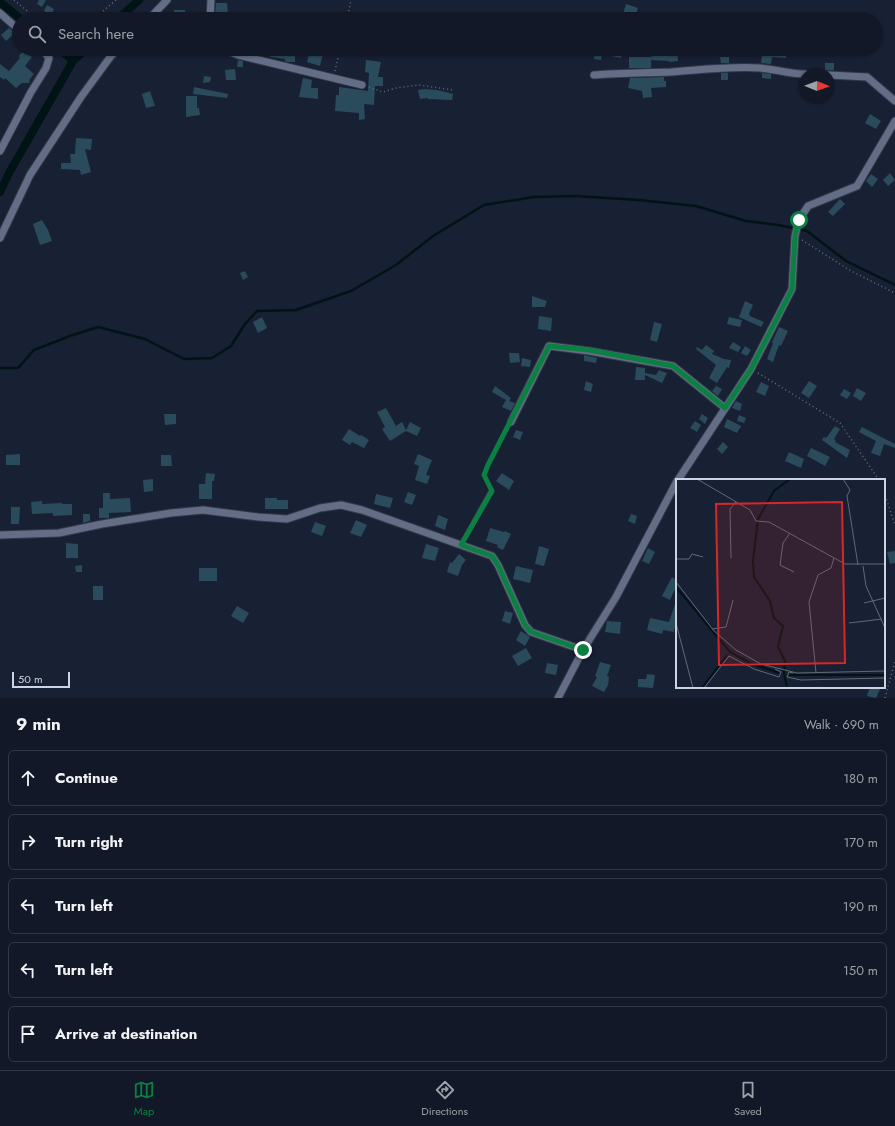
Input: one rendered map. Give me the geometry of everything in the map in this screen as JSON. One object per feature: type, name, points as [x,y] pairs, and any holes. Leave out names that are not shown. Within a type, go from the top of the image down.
[{"type":"street","points":[[156,12],[167,0]]},
{"type":"street","points":[[210,12],[211,0]]},
{"type":"street","points":[[0,14],[12,24]]},
{"type":"street","points":[[0,151],[31,92],[46,68],[49,58],[47,56]]},
{"type":"street","points":[[0,238],[30,175],[81,97],[111,56]]},
{"type":"street","points":[[242,56],[362,85]]},
{"type":"street","points":[[594,75],[626,72],[670,72],[718,68],[760,68],[799,74]]},
{"type":"street","points":[[835,75],[867,77],[895,101]]},
{"type":"street","points":[[678,479],[751,369],[792,289],[795,236],[799,220],[808,206],[857,186],[895,121]]},
{"type":"street","points":[[510,422],[549,346],[590,350],[673,366],[725,408]]},
{"type":"street","points":[[558,698],[583,650],[616,597],[676,483]]},
{"type":"street","points":[[0,535],[59,533],[102,524],[171,513],[203,510],[287,519],[320,508],[341,505],[362,510],[492,556],[498,565],[525,625],[531,632],[583,650]]},
{"type":"lane","points":[[461,545],[492,491]]},
{"type":"path","points":[[14,0],[29,12]]},
{"type":"path","points":[[102,12],[116,0]]},
{"type":"path","points":[[348,12],[351,0]]},
{"type":"path","points":[[333,78],[338,56]]},
{"type":"path","points":[[362,85],[383,92],[396,88],[419,85],[453,90]]},
{"type":"path","points":[[795,236],[851,271],[895,293]]},
{"type":"path","points":[[751,369],[840,423],[878,479]]},
{"type":"path","points":[[492,491],[484,475],[510,422]]},
{"type":"path","points":[[885,495],[895,525]]},
{"type":"path","points":[[885,698],[895,661]]},
{"type":"building","points":[[39,0],[46,0],[42,7],[37,4]]},
{"type":"building","points":[[216,3],[227,3],[228,12],[215,12]]},
{"type":"building","points":[[626,4],[638,8],[637,12],[624,12]]},
{"type":"building","points":[[47,5],[54,9],[52,12],[44,11]]},
{"type":"building","points":[[174,10],[185,10],[185,12],[174,12]]},
{"type":"building","points":[[9,28],[12,30],[12,36],[6,41],[1,35]]},
{"type":"building","points":[[19,56],[32,57],[25,66],[34,74],[29,83],[22,83],[16,88],[5,78],[4,80],[0,77],[0,64],[9,71],[20,58]]},
{"type":"building","points":[[295,56],[295,62],[287,62],[285,59],[270,57]]},
{"type":"building","points":[[308,56],[322,56],[320,66],[307,62]]},
{"type":"building","points":[[594,56],[602,56],[601,60],[594,59]]},
{"type":"building","points":[[611,56],[621,56],[621,58]]},
{"type":"building","points":[[651,56],[678,56],[678,61],[669,62],[651,60]]},
{"type":"building","points":[[762,56],[786,56],[786,58],[772,57],[771,64],[761,63]]},
{"type":"building","points":[[629,57],[651,57],[651,68],[629,68]]},
{"type":"building","points":[[720,57],[729,57],[729,63],[721,63]]},
{"type":"building","points":[[238,60],[243,61],[243,67],[237,67]]},
{"type":"building","points":[[366,60],[381,62],[378,77],[383,77],[383,86],[375,86],[374,105],[364,104],[365,119],[359,120],[359,113],[335,111],[336,95],[339,95],[339,87],[368,91],[369,73],[365,72]]},
{"type":"building","points":[[825,63],[834,63],[834,68],[825,68]]},
{"type":"building","points":[[235,69],[236,80],[226,80],[225,70]]},
{"type":"building","points":[[721,73],[728,73],[728,80],[721,80]]},
{"type":"building","points":[[762,73],[771,74],[771,79],[762,78]]},
{"type":"building","points":[[204,76],[211,77],[210,82],[203,83]]},
{"type":"building","points":[[664,77],[666,87],[651,88],[652,97],[643,98],[642,91],[628,88],[630,78]]},
{"type":"building","points":[[303,78],[312,80],[311,88],[318,88],[318,99],[299,97]]},
{"type":"building","points":[[194,87],[228,94],[227,98],[193,94]]},
{"type":"building","points":[[425,89],[453,94],[452,100],[428,98],[420,99],[418,90]]},
{"type":"building","points":[[150,91],[155,106],[146,108],[142,94]]},
{"type":"building","points":[[186,96],[197,96],[197,108],[199,108],[200,115],[186,117]]},
{"type":"building","points":[[870,114],[881,121],[876,129],[865,123]]},
{"type":"building","points":[[76,138],[92,139],[91,150],[85,149],[91,172],[81,175],[80,170],[61,169],[61,163],[71,163],[70,154],[75,154]]},
{"type":"building","points":[[890,173],[895,180],[888,186],[883,180]]},
{"type":"building","points":[[871,174],[878,179],[872,187],[866,181]]},
{"type":"building","points":[[840,199],[845,204],[833,216],[828,212]]},
{"type":"building","points":[[42,220],[52,241],[40,245],[33,224]]},
{"type":"building","points":[[245,271],[248,277],[243,280],[240,273]]},
{"type":"building","points":[[532,296],[547,301],[545,307],[532,307]]},
{"type":"building","points":[[745,301],[753,305],[749,314],[750,316],[764,322],[761,327],[739,317]]},
{"type":"building","points":[[539,316],[552,318],[551,331],[538,329]]},
{"type":"building","points":[[262,317],[267,328],[258,333],[253,322]]},
{"type":"building","points":[[729,317],[742,320],[740,327],[727,324]]},
{"type":"building","points":[[654,322],[662,324],[657,342],[650,340]]},
{"type":"building","points":[[779,327],[788,331],[781,346],[779,345],[773,362],[767,359],[773,343],[772,342]]},
{"type":"building","points":[[733,342],[741,347],[738,352],[729,348]]},
{"type":"building","points":[[706,345],[714,351],[712,354],[731,360],[729,368],[727,367],[717,383],[709,378],[716,365],[696,349],[697,347],[702,350]]},
{"type":"building","points":[[745,346],[751,350],[747,356],[741,353]]},
{"type":"building","points":[[509,353],[519,353],[520,362],[510,363]]},
{"type":"building","points":[[584,355],[597,358],[596,363],[584,361]]},
{"type":"building","points":[[522,358],[531,360],[530,367],[521,366]]},
{"type":"building","points":[[636,367],[645,368],[645,373],[656,375],[659,370],[667,373],[662,383],[645,375],[645,380],[635,380]]},
{"type":"building","points":[[586,381],[593,384],[591,392],[584,390]]},
{"type":"building","points":[[809,381],[817,386],[809,398],[801,393]]},
{"type":"building","points":[[761,382],[769,386],[765,396],[756,392]]},
{"type":"building","points":[[495,386],[511,398],[509,401],[515,403],[511,411],[502,407],[506,400],[492,392]]},
{"type":"building","points":[[716,386],[722,389],[718,396],[712,391]]},
{"type":"building","points":[[857,388],[866,393],[861,401],[853,396]]},
{"type":"building","points":[[844,389],[851,393],[847,399],[840,395]]},
{"type":"building","points":[[736,401],[742,404],[740,411],[732,408]]},
{"type":"building","points":[[386,408],[396,426],[402,422],[406,430],[410,422],[421,428],[417,436],[406,431],[390,441],[382,429],[385,427],[377,412]]},
{"type":"building","points":[[164,414],[176,414],[176,424],[165,425]]},
{"type":"building","points":[[702,414],[708,418],[705,424],[699,419]]},
{"type":"building","points":[[739,415],[746,418],[744,423],[737,421]]},
{"type":"building","points":[[727,419],[741,426],[737,433],[724,427]]},
{"type":"building","points":[[695,421],[701,425],[697,432],[690,428]]},
{"type":"building","points":[[835,426],[840,429],[834,439],[836,441],[835,442],[850,450],[847,458],[822,440],[824,437],[826,438]]},
{"type":"building","points":[[862,427],[895,444],[895,448],[884,444],[880,456],[871,453],[876,441],[859,432]]},
{"type":"building","points":[[349,429],[369,440],[364,448],[352,442],[350,445],[342,440]]},
{"type":"building","points":[[516,430],[523,432],[520,440],[513,437]]},
{"type":"building","points":[[723,442],[728,447],[722,454],[717,449]]},
{"type":"building","points":[[811,448],[830,457],[825,466],[807,456]]},
{"type":"building","points":[[789,452],[804,459],[801,468],[785,461]]},
{"type":"building","points":[[20,454],[20,465],[6,465],[6,455]]},
{"type":"building","points":[[418,454],[432,460],[426,475],[430,476],[427,484],[415,480],[419,466],[414,464]]},
{"type":"building","points":[[161,455],[171,455],[172,466],[161,466]]},
{"type":"building","points":[[206,473],[215,474],[214,481],[212,481],[212,499],[199,499],[199,484],[205,484]]},
{"type":"building","points":[[502,473],[514,481],[509,490],[496,481]]},
{"type":"building","points":[[153,479],[153,491],[144,492],[143,480]]},
{"type":"building","points":[[408,492],[416,495],[412,505],[404,502]]},
{"type":"building","points":[[103,493],[110,493],[110,499],[130,498],[131,512],[109,513],[109,518],[99,518],[99,508],[103,508]]},
{"type":"building","points":[[376,494],[393,498],[390,508],[374,504]]},
{"type":"building","points":[[265,498],[288,500],[288,509],[265,509]]},
{"type":"building","points":[[42,501],[42,504],[72,504],[72,515],[53,516],[53,513],[32,514],[31,502]]},
{"type":"building","points":[[11,507],[20,507],[19,524],[11,524]]},
{"type":"building","points":[[83,514],[90,514],[90,521],[83,523]]},
{"type":"building","points":[[631,514],[637,516],[635,524],[628,521]]},
{"type":"building","points":[[438,515],[448,519],[445,530],[435,526]]},
{"type":"building","points":[[356,520],[367,525],[361,537],[350,533]]},
{"type":"building","points":[[315,522],[326,526],[322,536],[311,532]]},
{"type":"building","points":[[490,528],[505,531],[511,534],[503,550],[497,547],[498,545],[486,541]]},
{"type":"building","points":[[66,543],[78,544],[78,558],[66,558]]},
{"type":"building","points":[[426,544],[439,548],[435,561],[422,558]]},
{"type":"building","points":[[539,546],[549,549],[544,566],[535,564]]},
{"type":"building","points":[[648,548],[655,552],[649,564],[642,561]]},
{"type":"building","points":[[895,551],[895,563],[890,564],[887,552]]},
{"type":"building","points":[[459,554],[466,560],[462,565],[458,576],[447,572],[450,562],[452,563]]},
{"type":"building","points":[[82,565],[82,572],[76,572],[75,566]]},
{"type":"building","points":[[516,566],[533,570],[530,583],[513,579]]},
{"type":"building","points":[[199,568],[217,568],[217,581],[199,581]]},
{"type":"building","points":[[672,577],[676,579],[676,587],[670,600],[662,596]]},
{"type":"building","points":[[93,586],[103,586],[103,600],[93,600]]},
{"type":"building","points":[[676,601],[676,622],[674,632],[663,630],[662,634],[647,630],[650,618],[669,622]]},
{"type":"building","points":[[237,606],[249,613],[243,623],[231,616]]},
{"type":"building","points":[[505,611],[513,613],[510,624],[502,621]]},
{"type":"building","points":[[607,621],[621,622],[620,634],[605,632]]},
{"type":"building","points":[[521,631],[530,637],[525,646],[516,640]]},
{"type":"building","points":[[526,648],[532,658],[518,666],[512,656]]},
{"type":"building","points":[[600,662],[611,665],[607,676],[609,677],[608,685],[604,692],[592,686],[597,677],[595,676]]},
{"type":"building","points":[[547,663],[558,665],[556,675],[545,673]]},
{"type":"building","points":[[647,674],[655,675],[653,688],[638,687],[638,679],[646,679]]},
{"type":"building","points":[[870,688],[881,688],[876,698],[867,696]]},
{"type":"waterway","points":[[126,12],[139,0]]},
{"type":"waterway","points":[[0,2],[12,12]]},
{"type":"waterway","points":[[68,56],[73,61]]},
{"type":"waterway","points":[[0,192],[9,173],[73,61],[78,56]]},
{"type":"waterway","points":[[0,368],[18,368],[34,350],[98,327],[145,339],[184,359],[212,358],[231,346],[245,324],[257,311],[296,310],[351,291],[396,265],[433,236],[484,205],[534,197],[575,196],[639,200],[696,206],[746,221],[778,225],[807,231],[846,261],[895,285]]},
{"type":"route","points":[[583,650],[531,632],[525,625],[498,565],[492,556],[461,545],[492,491],[484,475],[488,465],[549,346],[590,350],[673,366],[725,408],[751,369],[792,289],[795,236],[799,220]]}]
